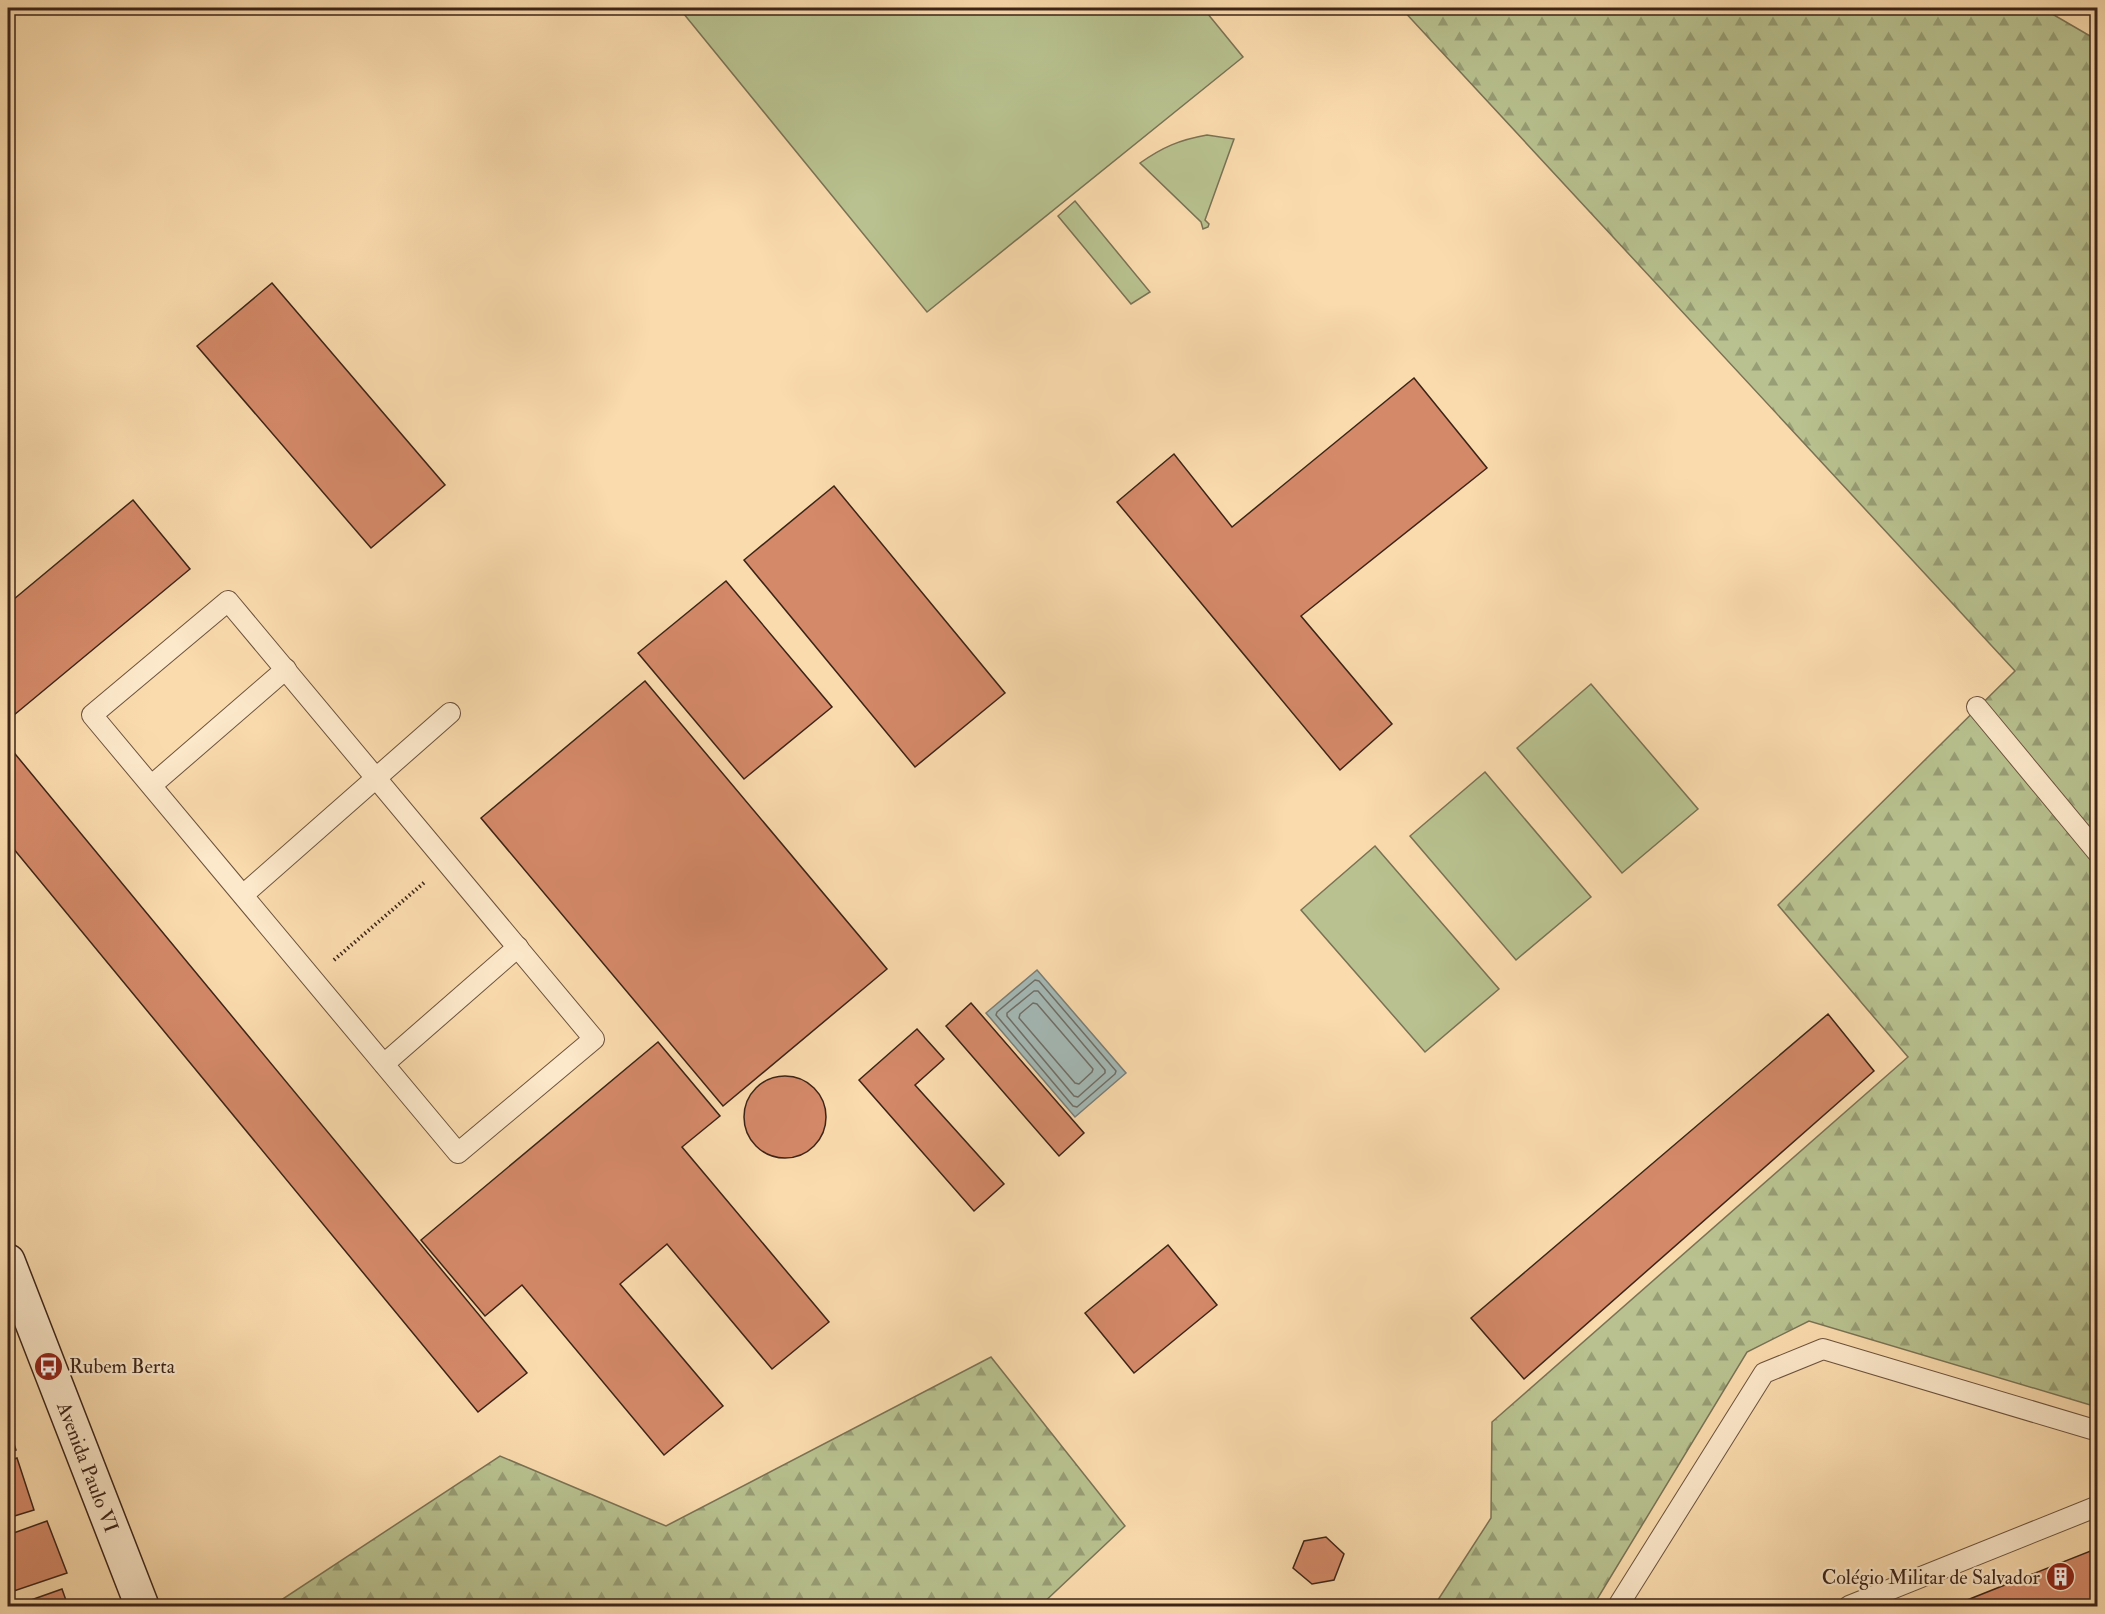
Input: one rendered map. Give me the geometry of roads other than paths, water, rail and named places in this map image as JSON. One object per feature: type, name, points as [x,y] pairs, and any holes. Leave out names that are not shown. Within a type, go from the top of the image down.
[{"type":"main road","name":"Avenida Paulo VI","points":[[8,1261],[142,1606]]},
{"type":"lane","points":[[228,601],[377,778],[594,1039],[458,1153],[92,714],[228,601]]},
{"type":"lane","points":[[152,785],[286,669]]},
{"type":"lane","points":[[1977,707],[2097,853]]},
{"type":"lane","points":[[243,896],[450,713]]},
{"type":"lane","points":[[384,1064],[518,947]]},
{"type":"lane","points":[[1618,1606],[1644,1561],[1764,1373],[1823,1349],[2097,1431]]},
{"type":"lane","points":[[1849,1606],[2097,1506]]},
{"type":"water","points":[[1037,970],[1126,1073],[1075,1117],[986,1013]]},
{"type":"place","name":"Rubem Berta","points":[[48,1366]]},
{"type":"place","name":"Colégio Militar de Salvador","points":[[2061,1577]]}]
